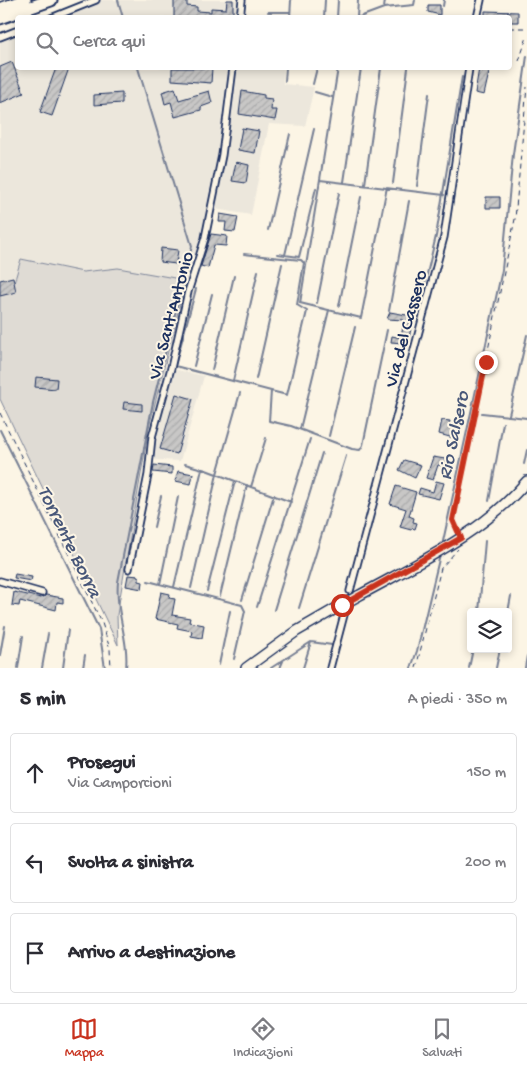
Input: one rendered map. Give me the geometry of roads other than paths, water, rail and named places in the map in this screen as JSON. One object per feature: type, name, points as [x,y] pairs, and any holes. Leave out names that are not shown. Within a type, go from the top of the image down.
[{"type":"highway","points":[[0,9],[25,0]]},
{"type":"highway","points":[[0,18],[51,0]]},
{"type":"main road","points":[[246,668],[289,636],[343,608],[354,594],[428,558],[459,540],[495,512],[527,481]]},
{"type":"street","points":[[58,15],[96,0]]},
{"type":"street","points":[[240,15],[242,0]]},
{"type":"street","points":[[478,15],[481,0]]},
{"type":"street","points":[[0,37],[15,31]]},
{"type":"street","name":"Via Sant'Antonio","points":[[129,569],[148,475],[152,437],[171,368],[188,292],[205,238],[222,155],[233,70]]},
{"type":"street","name":"Via del Cassero","points":[[354,594],[444,237],[469,70]]},
{"type":"street","points":[[0,582],[42,592]]},
{"type":"street","points":[[330,668],[343,608]]},
{"type":"waterway","points":[[118,0],[122,15]]},
{"type":"waterway","points":[[290,15],[291,0]]},
{"type":"waterway","points":[[324,15],[325,0]]},
{"type":"waterway","points":[[337,15],[338,0]]},
{"type":"waterway","points":[[357,15],[358,0]]},
{"type":"waterway","points":[[384,8],[385,0]]},
{"type":"waterway","points":[[365,15],[384,8],[414,5],[415,0]]},
{"type":"waterway","points":[[443,6],[444,0]]},
{"type":"waterway","points":[[268,12],[290,12]]},
{"type":"waterway","name":"Rio Salsero","points":[[442,546],[502,270],[513,154],[527,56]]},
{"type":"waterway","points":[[126,668],[126,646],[118,604],[118,582],[153,402],[192,246],[139,70]]},
{"type":"waterway","points":[[285,81],[286,70]]},
{"type":"waterway","points":[[313,84],[316,70]]},
{"type":"waterway","points":[[338,70],[300,303],[361,318],[387,187]]},
{"type":"waterway","points":[[344,182],[361,70]]},
{"type":"waterway","points":[[365,184],[381,70]]},
{"type":"waterway","points":[[393,183],[408,70]]},
{"type":"waterway","points":[[418,312],[436,236],[462,77]]},
{"type":"waterway","points":[[315,92],[332,97]]},
{"type":"waterway","points":[[417,186],[429,94]]},
{"type":"waterway","points":[[285,255],[314,129]]},
{"type":"waterway","points":[[268,230],[290,134]]},
{"type":"waterway","points":[[320,180],[444,195]]},
{"type":"waterway","points":[[278,254],[299,257],[316,188]]},
{"type":"waterway","points":[[317,303],[339,193]]},
{"type":"waterway","points":[[339,306],[361,197]]},
{"type":"waterway","points":[[389,311],[409,201]]},
{"type":"waterway","points":[[244,254],[301,260],[304,263],[297,305],[307,311],[287,395],[271,391]]},
{"type":"waterway","points":[[256,379],[282,264]]},
{"type":"waterway","points":[[233,381],[258,271]]},
{"type":"waterway","points":[[212,370],[234,276]]},
{"type":"waterway","points":[[196,289],[175,366],[271,391],[269,421],[291,426],[352,449],[360,450],[363,445],[387,330]]},
{"type":"waterway","points":[[194,366],[212,294]]},
{"type":"waterway","points":[[300,429],[329,310]]},
{"type":"waterway","points":[[329,436],[355,327]]},
{"type":"waterway","points":[[509,415],[527,335]]},
{"type":"waterway","points":[[391,425],[412,346]]},
{"type":"waterway","points":[[191,588],[217,474],[240,393]]},
{"type":"waterway","points":[[482,413],[527,418]]},
{"type":"waterway","points":[[489,501],[503,423]]},
{"type":"waterway","name":"Torrente Borra","points":[[0,430],[99,629],[105,668]]},
{"type":"waterway","points":[[251,487],[266,438]]},
{"type":"waterway","points":[[257,607],[310,439]]},
{"type":"waterway","points":[[524,464],[527,450]]},
{"type":"waterway","points":[[274,610],[322,453]]},
{"type":"waterway","points":[[299,608],[346,456]]},
{"type":"waterway","points":[[185,464],[291,502]]},
{"type":"waterway","points":[[174,587],[202,469]]},
{"type":"waterway","points":[[207,591],[235,481]]},
{"type":"waterway","points":[[220,596],[247,485]]},
{"type":"waterway","points":[[242,600],[274,495]]},
{"type":"waterway","points":[[154,527],[161,496]]},
{"type":"waterway","points":[[160,584],[178,497]]},
{"type":"waterway","points":[[479,608],[485,541]]},
{"type":"waterway","name":"Rio Salsero","points":[[411,668],[417,651],[440,555]]},
{"type":"waterway","points":[[148,581],[242,605],[245,611],[234,659]]},
{"type":"waterway","points":[[509,608],[511,596]]},
{"type":"waterway","points":[[219,665],[230,611]]},
{"type":"waterway","points":[[0,655],[5,626]]},
{"type":"waterway","points":[[63,668],[68,630]]},
{"type":"waterway","points":[[42,668],[48,634]]},
{"type":"waterway","points":[[18,668],[23,636]]},
{"type":"waterway","points":[[271,668],[311,642],[332,645]]},
{"type":"waterway","points":[[303,668],[311,642]]},
{"type":"waterway","points":[[469,668],[472,653]]},
{"type":"waterway","points":[[496,668],[499,653]]},
{"type":"waterway","points":[[83,668],[85,655]]},
{"type":"waterway","points":[[525,668],[527,656]]},
{"type":"waterway","points":[[280,668],[283,661]]}]
